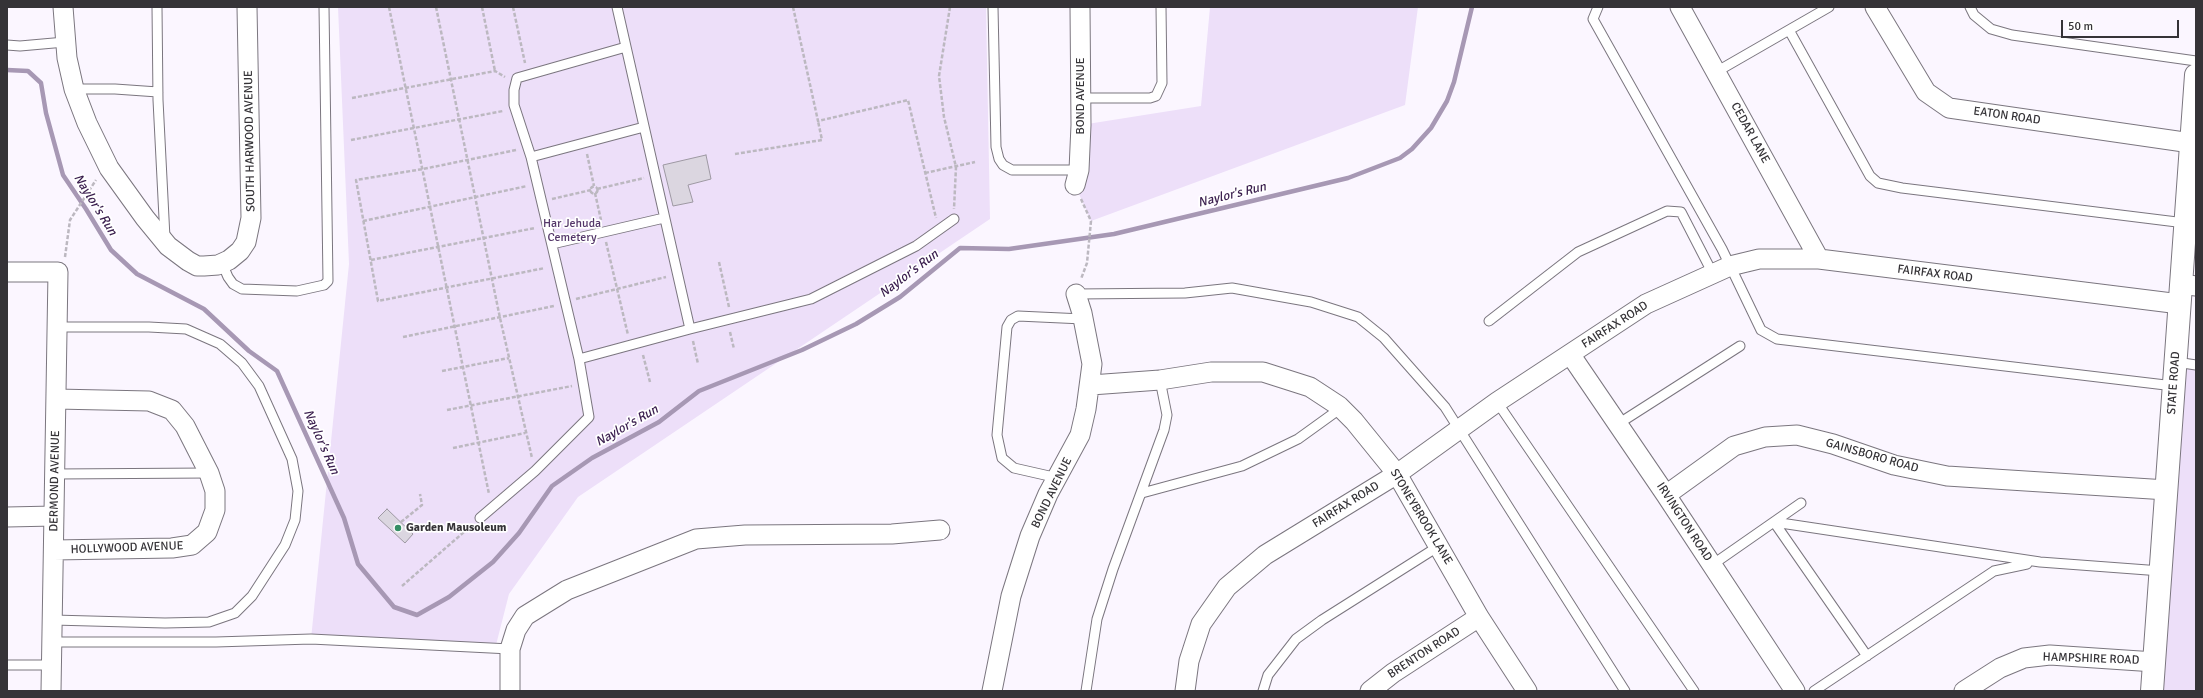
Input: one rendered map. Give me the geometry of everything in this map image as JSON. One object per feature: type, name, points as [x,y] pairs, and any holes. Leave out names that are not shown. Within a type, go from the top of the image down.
[{"type":"main road","name":"STATE ROAD","points":[[2152,691],[2174,386],[2186,363],[2185,223],[2192,197],[2191,144],[2195,114],[2196,75]]},
{"type":"street","points":[[63,7],[65,42],[74,90],[87,123],[109,168],[145,218],[180,257],[197,266],[218,265],[222,263]]},
{"type":"street","name":"SOUTH HARWOOD AVENUE","points":[[222,263],[240,251],[246,242],[251,218],[247,7]]},
{"type":"street","name":"BOND AVENUE","points":[[1077,178],[1081,98],[1080,7]]},
{"type":"street","name":"CEDAR LANE","points":[[1680,7],[1819,259]]},
{"type":"street","name":"EATON ROAD","points":[[1875,7],[1926,92],[1949,108],[2191,144]]},
{"type":"street","name":"FAIRFAX ROAD","points":[[1185,691],[1190,661],[1201,624],[1227,587],[1265,555],[1397,474],[1497,402],[1646,304],[1721,270],[1759,259],[1819,259],[2186,292]]},
{"type":"street","points":[[7,272],[58,272]]},
{"type":"street","name":"DERMOND AVENUE","points":[[51,691],[58,272]]},
{"type":"street","name":"BOND AVENUE","points":[[992,691],[1013,589],[1039,515],[1080,435],[1091,385],[1092,364],[1083,319],[1076,294]]},
{"type":"street","name":"IRVINGTON ROAD","points":[[1570,354],[1666,494],[1795,691]]},
{"type":"street","name":"STONEYBROOK LANE","points":[[1091,385],[1160,380],[1211,372],[1263,372],[1310,388],[1341,408],[1354,421],[1397,474],[1524,690]]},
{"type":"street","name":"HOLLYWOOD AVENUE","points":[[54,550],[172,548],[192,545],[207,532],[215,510],[215,491],[209,473],[185,426],[172,410],[149,401],[56,399]]},
{"type":"street","name":"GAINSBORO ROAD","points":[[1666,494],[1734,446],[1765,437],[1797,435],[1832,444],[1894,465],[1947,476],[2167,490]]},
{"type":"street","points":[[7,517],[54,516]]},
{"type":"street","points":[[510,691],[510,649],[516,630],[525,616],[567,590],[696,539],[744,534],[892,534],[940,530]]},
{"type":"street","name":"BRENTON ROAD","points":[[1370,691],[1393,673],[1480,617]]},
{"type":"street","name":"HAMPSHIRE ROAD","points":[[1964,691],[2000,668],[2024,658],[2050,655],[2155,662]]},
{"type":"lane","points":[[157,7],[158,92],[165,242]]},
{"type":"lane","points":[[222,263],[228,278],[233,284],[242,288],[297,291],[324,285],[328,281],[324,7]]},
{"type":"lane","points":[[617,7],[690,329]]},
{"type":"lane","points":[[994,7],[996,148],[999,159],[1002,165],[1012,170],[1077,178]]},
{"type":"lane","points":[[1081,98],[1150,98],[1156,96],[1162,83],[1161,7]]},
{"type":"lane","points":[[1598,7],[1593,18],[1722,249],[1721,270]]},
{"type":"lane","points":[[1716,72],[1829,7]]},
{"type":"lane","points":[[1970,7],[1974,15],[1991,29],[2012,35],[2196,61]]},
{"type":"lane","points":[[1789,30],[1870,176],[1878,184],[2185,223]]},
{"type":"lane","points":[[7,45],[20,46],[65,42]]},
{"type":"lane","points":[[480,518],[535,471],[589,417],[579,359],[566,302],[531,158],[515,108],[514,90],[517,78],[626,47]]},
{"type":"lane","points":[[74,90],[115,89],[158,92]]},
{"type":"lane","points":[[531,158],[644,127]]},
{"type":"lane","points":[[1489,321],[1578,252],[1667,211],[1681,212],[1761,330],[1777,339],[2174,386]]},
{"type":"lane","points":[[552,244],[664,218]]},
{"type":"lane","points":[[579,359],[690,329],[811,299],[916,246],[954,219]]},
{"type":"lane","points":[[1076,294],[1185,293],[1232,288],[1311,302],[1358,317],[1384,338],[1445,407],[1507,502],[1626,691]]},
{"type":"lane","points":[[1058,478],[1014,468],[1002,458],[997,435],[1007,327],[1011,320],[1018,316],[1083,319]]},
{"type":"lane","points":[[52,620],[165,623],[209,622],[235,613],[252,596],[285,545],[295,520],[298,491],[292,459],[259,386],[242,363],[220,344],[186,329],[149,327],[57,327]]},
{"type":"lane","points":[[1618,424],[1740,346]]},
{"type":"lane","points":[[1086,691],[1097,619],[1164,430],[1167,415],[1160,380]]},
{"type":"lane","points":[[1497,402],[1694,691]]},
{"type":"lane","points":[[1142,493],[1242,466],[1298,440],[1341,408]]},
{"type":"lane","points":[[55,474],[209,473]]},
{"type":"lane","points":[[1712,565],[1801,503]]},
{"type":"lane","points":[[1774,522],[2040,562],[2161,571]]},
{"type":"lane","points":[[1774,522],[1867,656]]},
{"type":"lane","points":[[1263,691],[1268,675],[1296,639],[1322,620],[1439,546]]},
{"type":"lane","points":[[1986,554],[1994,560],[1996,565],[1994,571]]},
{"type":"lane","points":[[1814,691],[1994,571],[2015,565],[2040,562]]},
{"type":"lane","points":[[52,642],[216,642],[311,639],[510,649]]},
{"type":"lane","points":[[7,665],[52,665]]},
{"type":"path","points":[[389,7],[423,169],[437,247],[480,443],[492,509]]},
{"type":"path","points":[[436,7],[500,318],[525,434],[535,471]]},
{"type":"path","points":[[482,7],[495,71]]},
{"type":"path","points":[[513,7],[528,75]]},
{"type":"path","points":[[735,154],[822,140],[793,7]]},
{"type":"path","points":[[950,7],[939,76],[944,117],[956,167],[954,219]]},
{"type":"path","points":[[352,98],[495,71],[516,83]]},
{"type":"path","points":[[818,121],[908,100],[939,230]]},
{"type":"path","points":[[351,140],[515,108]]},
{"type":"path","points":[[585,144],[594,186],[598,189]]},
{"type":"path","points":[[528,148],[423,169],[356,180],[372,260],[378,301],[557,266]]},
{"type":"path","points":[[926,174],[975,162]]},
{"type":"path","points":[[58,272],[66,254],[70,220],[99,175]]},
{"type":"path","points":[[595,193],[598,189],[655,176]]},
{"type":"path","points":[[1077,178],[1091,221],[1087,263]]},
{"type":"path","points":[[363,221],[537,184]]},
{"type":"path","points":[[542,202],[591,190],[594,186]]},
{"type":"path","points":[[591,190],[595,193],[631,345]]},
{"type":"path","points":[[372,260],[547,225]]},
{"type":"path","points":[[719,262],[734,349]]},
{"type":"path","points":[[403,337],[500,318],[678,274]]},
{"type":"path","points":[[690,329],[698,364]]},
{"type":"path","points":[[640,342],[650,382]]},
{"type":"path","points":[[442,371],[509,358]]},
{"type":"path","points":[[447,410],[517,395],[584,384]]},
{"type":"path","points":[[453,448],[525,434]]},
{"type":"path","points":[[401,522],[422,505],[420,494]]},
{"type":"path","points":[[402,586],[480,518]]},
{"type":"green space","name":"Har Jehuda Cemetery","points":[[338,7],[986,7],[990,219],[578,497],[509,594],[496,645],[311,639],[349,264]]},
{"type":"green space","points":[[1210,7],[1418,7],[1405,105],[1091,221],[1075,185],[1081,125],[1201,106]]},
{"type":"green space","points":[[2176,362],[2196,365],[2196,691],[2152,691]]},
{"type":"building","points":[[706,155],[711,179],[688,185],[693,202],[673,206],[663,165]]},
{"type":"building","name":"Garden Mausoleum","points":[[387,509],[413,534],[405,543],[378,518]]},
{"type":"waterway","name":"Naylor's Run","points":[[7,70],[28,71],[41,83],[46,113],[63,175],[111,250],[137,274],[204,309],[249,351],[277,371],[344,518],[358,564],[394,607],[417,615],[449,597],[493,562],[519,533],[552,486],[592,458],[659,422],[699,391],[802,350],[856,324],[900,297],[960,248],[1009,249],[1114,234],[1348,178],[1400,158],[1412,149],[1431,128],[1447,101],[1454,82],[1472,7]]},
{"type":"place","name":"Garden Mausoleum","points":[[398,528]]}]
